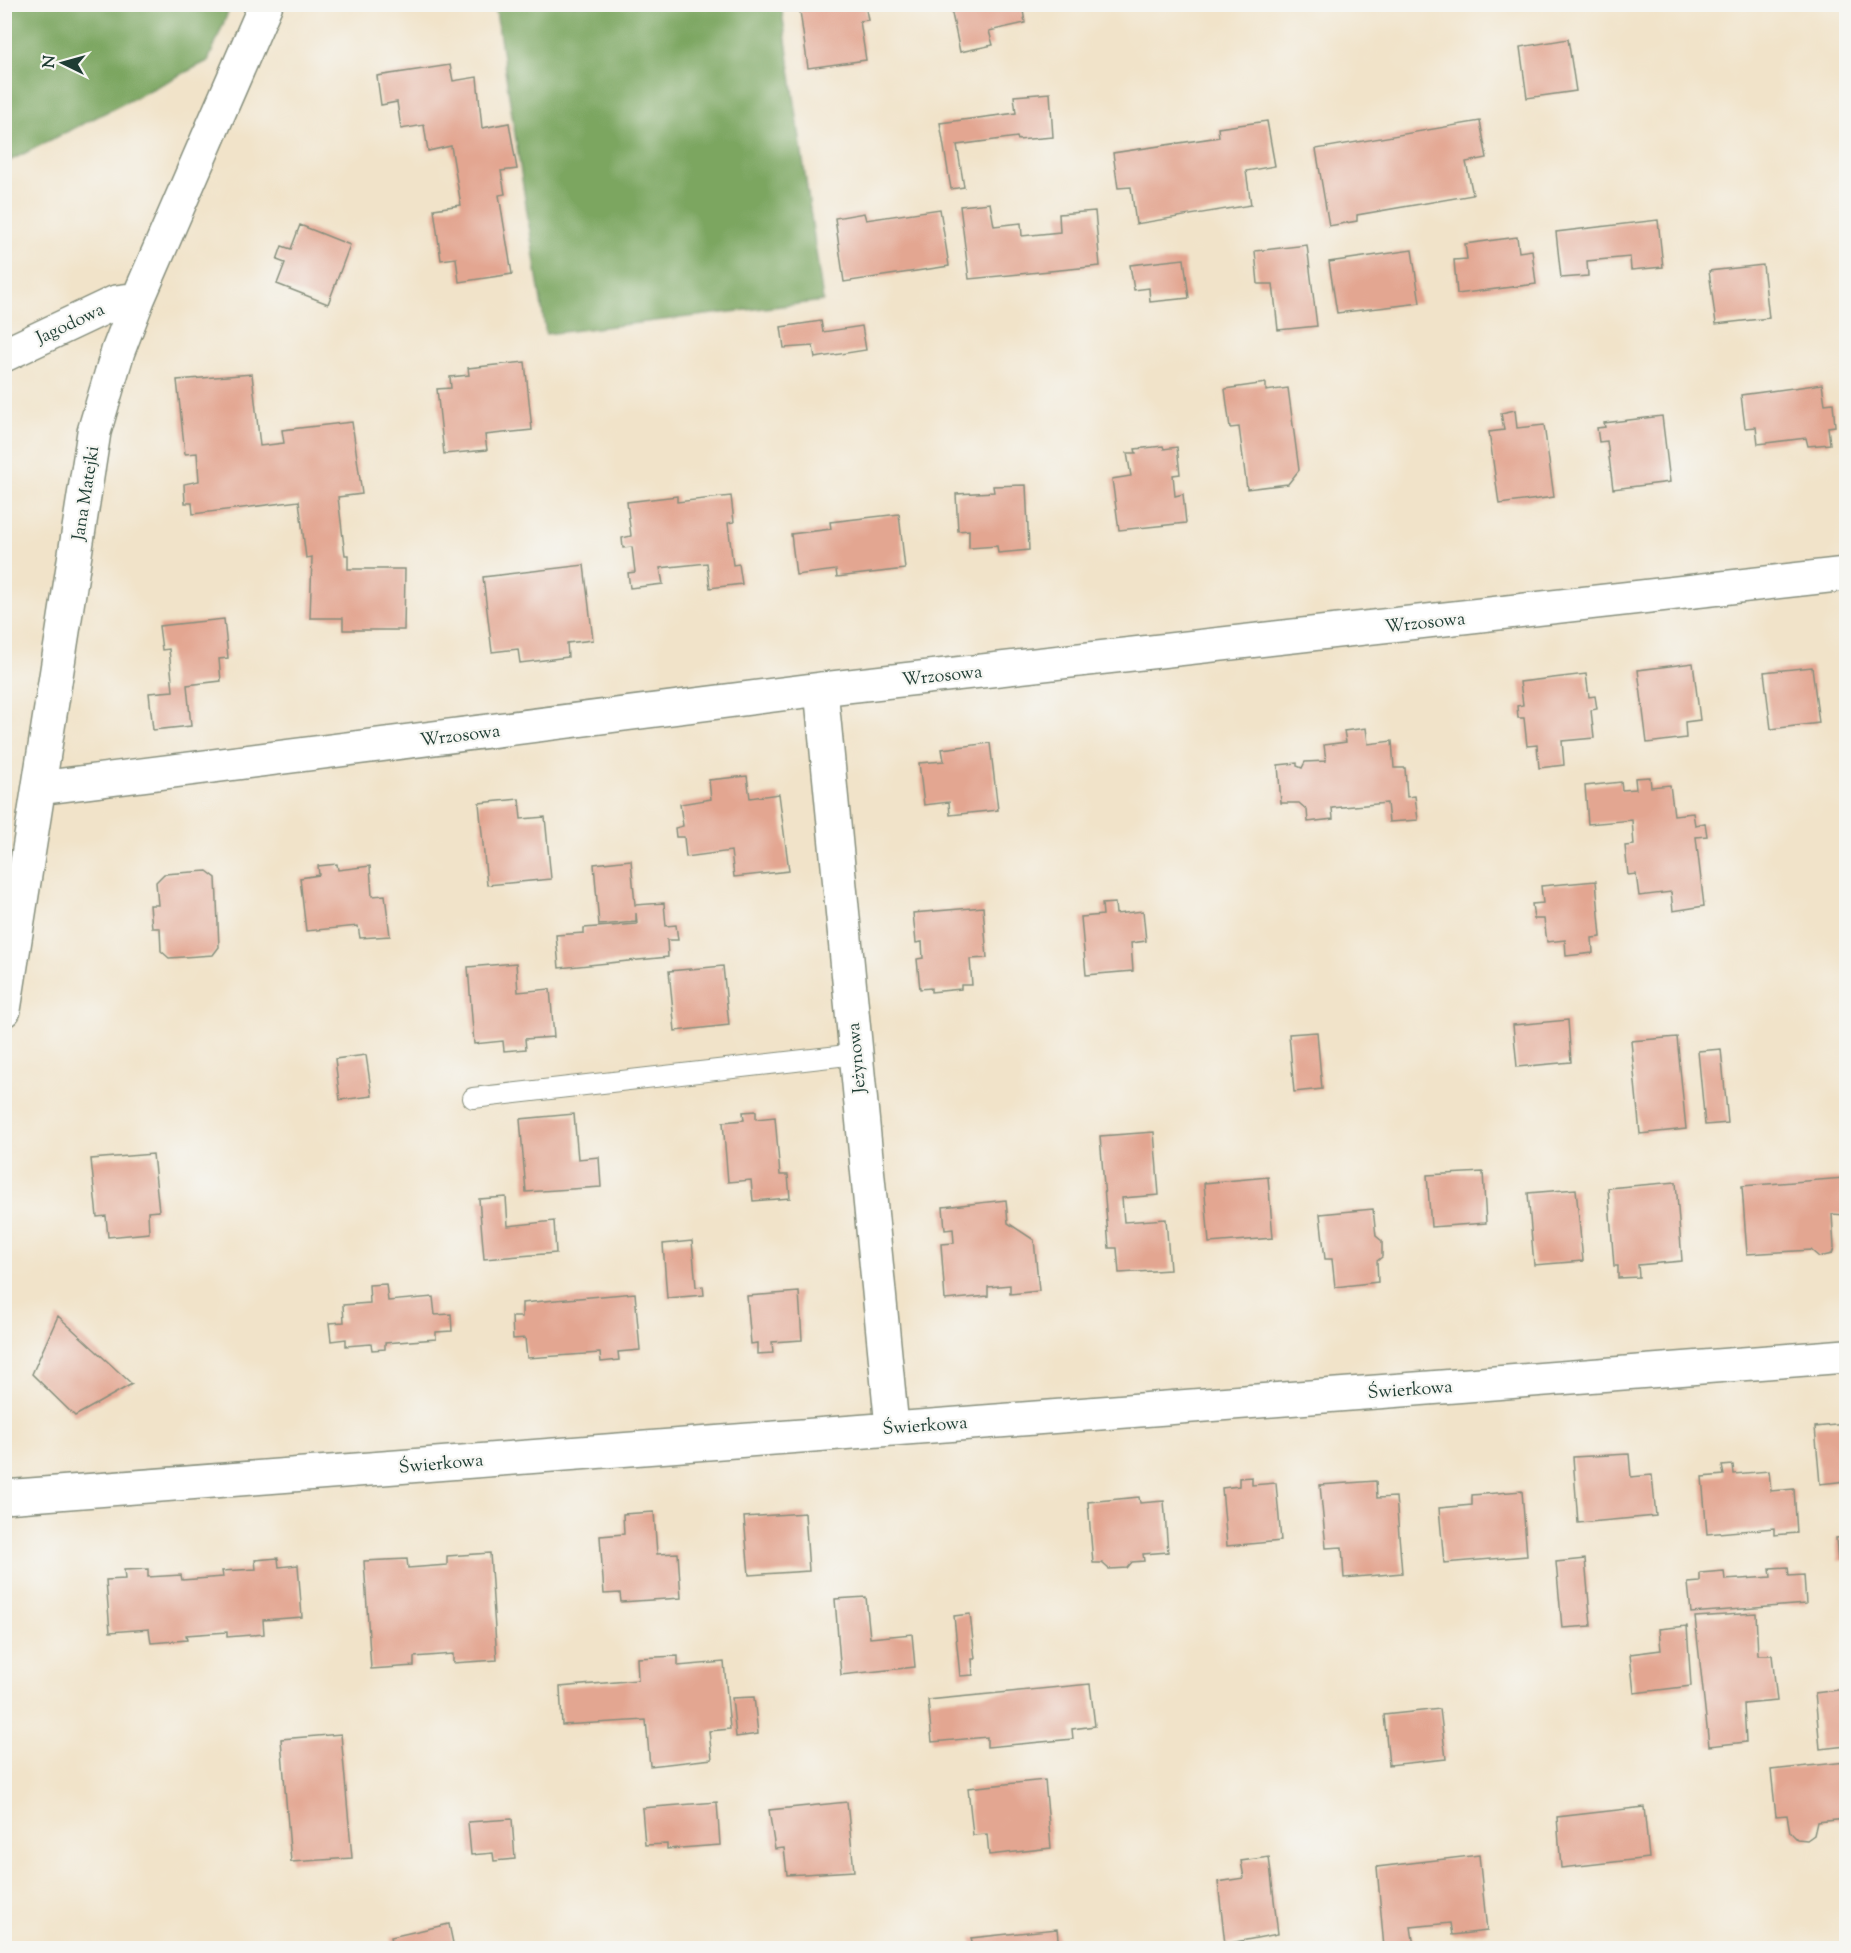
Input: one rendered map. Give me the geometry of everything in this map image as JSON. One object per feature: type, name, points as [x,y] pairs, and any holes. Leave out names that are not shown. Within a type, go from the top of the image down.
[{"type":"street","name":"Jana Matejki","points":[[4,1010],[9,953],[39,788],[94,432],[118,351],[138,299],[266,4]]},
{"type":"street","name":"Jagodowa","points":[[4,355],[116,302],[138,299]]},
{"type":"street","name":"Wrzosowa","points":[[39,788],[821,689],[1846,574]]},
{"type":"street","name":"Jeżynowa","points":[[821,689],[892,1427]]},
{"type":"street","name":"Świerkowa","points":[[4,1497],[892,1427],[1846,1356]]},
{"type":"lane","points":[[473,1098],[856,1054]]},
{"type":"green space","points":[[5,4],[231,5],[208,61],[5,163]]},
{"type":"green space","points":[[495,5],[781,5],[823,301],[546,334]]},
{"type":"building","points":[[799,4],[865,4],[868,20],[860,21],[866,60],[808,68]]},
{"type":"building","points":[[950,4],[1022,4],[1025,23],[989,31],[993,45],[960,52]]},
{"type":"building","points":[[1568,39],[1576,91],[1527,98],[1520,47]]},
{"type":"building","points":[[450,65],[453,81],[477,77],[482,128],[509,123],[517,169],[501,171],[505,194],[499,195],[512,274],[459,282],[456,258],[441,260],[434,209],[461,205],[451,146],[428,151],[424,125],[401,129],[397,102],[381,105],[377,76]]},
{"type":"building","points":[[1050,93],[1053,137],[1018,140],[1017,137],[957,145],[964,187],[951,189],[940,123],[1016,113],[1014,96]]},
{"type":"building","points":[[1267,121],[1275,166],[1246,171],[1251,205],[1136,224],[1131,187],[1118,188],[1113,153],[1219,137],[1218,128]]},
{"type":"building","points":[[1480,121],[1487,158],[1466,162],[1473,195],[1357,215],[1357,221],[1329,226],[1316,149]]},
{"type":"building","points":[[990,203],[994,226],[1021,223],[1022,236],[1060,232],[1059,214],[1095,211],[1100,266],[969,279],[960,206]]},
{"type":"building","points":[[940,209],[949,266],[844,282],[835,218],[864,213],[866,220]]},
{"type":"building","points":[[1658,220],[1663,267],[1631,270],[1630,257],[1587,261],[1588,276],[1561,278],[1556,232]]},
{"type":"building","points":[[300,225],[350,245],[328,304],[277,284],[285,263],[277,260],[282,246],[291,249]]},
{"type":"building","points":[[1517,237],[1519,252],[1532,250],[1536,284],[1457,294],[1454,260],[1467,259],[1465,244]]},
{"type":"building","points":[[1307,245],[1317,326],[1278,330],[1273,284],[1258,284],[1255,251]]},
{"type":"building","points":[[1412,250],[1420,303],[1337,313],[1329,262]]},
{"type":"building","points":[[1184,259],[1189,298],[1150,302],[1149,288],[1134,290],[1130,265]]},
{"type":"building","points":[[1763,265],[1769,318],[1716,324],[1709,271]]},
{"type":"building","points":[[821,321],[823,332],[862,326],[866,350],[815,358],[813,346],[784,348],[781,327]]},
{"type":"building","points":[[525,362],[532,430],[485,435],[487,450],[444,454],[437,389],[451,388],[450,377],[469,375],[468,368]]},
{"type":"building","points":[[252,374],[260,446],[284,443],[282,430],[352,422],[362,494],[338,497],[345,555],[348,555],[348,569],[405,569],[404,630],[343,630],[343,618],[310,618],[312,557],[306,558],[299,501],[193,514],[192,503],[185,503],[184,484],[199,481],[197,453],[185,454],[177,380]]},
{"type":"building","points":[[1266,383],[1266,391],[1288,388],[1299,470],[1288,484],[1247,489],[1239,427],[1230,428],[1225,389]]},
{"type":"building","points":[[1822,384],[1825,404],[1833,403],[1835,426],[1828,427],[1830,444],[1808,446],[1806,438],[1758,444],[1756,427],[1745,428],[1741,395]]},
{"type":"building","points":[[1515,410],[1517,428],[1544,425],[1554,497],[1499,504],[1489,432],[1504,430],[1501,413]]},
{"type":"building","points":[[1662,416],[1670,482],[1613,489],[1607,441],[1599,442],[1597,428],[1605,427],[1604,423]]},
{"type":"building","points":[[1163,446],[1164,449],[1177,447],[1180,474],[1173,475],[1175,496],[1183,494],[1186,523],[1119,530],[1112,479],[1131,476],[1127,453],[1136,453],[1135,449]]},
{"type":"building","points":[[1026,485],[1029,550],[998,553],[997,546],[969,548],[969,530],[958,531],[956,494],[994,492],[993,486]]},
{"type":"building","points":[[677,496],[677,502],[731,496],[734,522],[728,523],[733,565],[739,564],[742,584],[710,588],[707,563],[660,568],[663,584],[630,588],[628,573],[635,572],[632,547],[623,548],[622,538],[631,536],[627,502]]},
{"type":"building","points":[[899,514],[905,569],[837,577],[836,570],[796,575],[791,534],[831,529],[830,522]]},
{"type":"building","points":[[584,565],[593,640],[567,643],[568,657],[520,663],[518,649],[492,652],[483,577]]},
{"type":"building","points":[[224,619],[228,658],[219,659],[221,681],[187,685],[191,726],[153,730],[149,693],[173,691],[169,649],[162,650],[159,626]]},
{"type":"building","points":[[1693,663],[1700,720],[1685,722],[1686,738],[1647,743],[1638,670]]},
{"type":"building","points":[[1812,667],[1819,723],[1771,729],[1764,672]]},
{"type":"building","points":[[1586,674],[1589,697],[1595,696],[1597,709],[1591,710],[1594,738],[1562,741],[1564,765],[1539,768],[1537,745],[1527,746],[1524,718],[1518,718],[1517,706],[1523,705],[1520,682]]},
{"type":"building","points":[[1366,728],[1368,744],[1392,741],[1394,768],[1405,768],[1407,797],[1415,796],[1418,820],[1389,822],[1387,803],[1332,808],[1333,819],[1308,822],[1307,810],[1299,803],[1281,803],[1278,765],[1297,763],[1297,766],[1302,768],[1305,762],[1326,761],[1324,745],[1346,742],[1344,731]]},
{"type":"building","points":[[990,743],[998,810],[950,815],[949,802],[924,805],[919,763],[944,761],[942,749]]},
{"type":"building","points":[[747,776],[750,798],[779,794],[789,871],[734,877],[731,851],[686,857],[684,837],[676,837],[675,828],[683,826],[680,804],[711,799],[709,780]]},
{"type":"building","points":[[1650,777],[1651,787],[1670,785],[1674,815],[1693,813],[1695,825],[1705,823],[1707,836],[1696,837],[1704,906],[1673,911],[1671,892],[1639,896],[1636,874],[1628,875],[1625,846],[1634,845],[1632,820],[1588,824],[1585,786],[1621,782],[1622,790],[1636,789],[1635,778]]},
{"type":"building","points":[[519,799],[521,819],[545,817],[551,879],[487,885],[479,803]]},
{"type":"building","points":[[631,860],[635,905],[664,903],[666,926],[676,925],[678,940],[667,940],[668,957],[559,968],[556,935],[584,933],[584,928],[637,924],[636,913],[636,922],[599,925],[594,864]]},
{"type":"building","points":[[337,864],[338,870],[370,866],[372,896],[385,895],[390,936],[360,938],[358,926],[306,931],[300,878],[319,875],[318,866]]},
{"type":"building","points":[[207,871],[216,878],[219,947],[213,955],[169,958],[161,951],[160,928],[152,928],[150,905],[158,905],[156,882],[164,874]]},
{"type":"building","points":[[1596,881],[1601,937],[1592,938],[1593,953],[1566,956],[1565,940],[1547,942],[1544,919],[1534,919],[1532,904],[1543,903],[1541,886]]},
{"type":"building","points":[[1115,903],[1116,914],[1143,911],[1146,941],[1131,943],[1133,971],[1086,975],[1081,917],[1103,915],[1102,904]]},
{"type":"building","points":[[983,907],[987,958],[970,959],[972,985],[961,985],[961,989],[931,992],[931,988],[920,989],[917,959],[923,958],[922,942],[916,943],[913,913]]},
{"type":"building","points":[[516,963],[518,992],[550,989],[554,1037],[525,1039],[526,1049],[504,1051],[503,1041],[474,1044],[468,967]]},
{"type":"building","points":[[723,966],[729,1025],[675,1031],[669,971]]},
{"type":"building","points":[[1568,1020],[1571,1062],[1517,1067],[1513,1025]]},
{"type":"building","points":[[1317,1032],[1322,1089],[1294,1092],[1289,1034]]},
{"type":"building","points":[[1677,1037],[1686,1129],[1640,1134],[1631,1041]]},
{"type":"building","points":[[1721,1049],[1728,1123],[1705,1125],[1698,1051]]},
{"type":"building","points":[[366,1055],[372,1096],[340,1100],[335,1059]]},
{"type":"building","points":[[756,1111],[756,1119],[775,1117],[780,1175],[788,1175],[790,1198],[753,1201],[751,1180],[728,1182],[723,1122],[744,1120],[743,1112]]},
{"type":"building","points":[[574,1114],[578,1159],[599,1157],[601,1187],[526,1192],[520,1119]]},
{"type":"building","points":[[1154,1132],[1159,1195],[1122,1198],[1124,1222],[1166,1219],[1170,1270],[1119,1273],[1117,1248],[1109,1248],[1100,1136]]},
{"type":"building","points":[[153,1154],[159,1211],[148,1212],[149,1233],[108,1237],[106,1216],[97,1217],[91,1159]]},
{"type":"building","points":[[1483,1172],[1486,1223],[1431,1227],[1427,1175]]},
{"type":"building","points":[[1268,1177],[1273,1238],[1209,1243],[1204,1183]]},
{"type":"building","points":[[1844,1178],[1846,1215],[1832,1214],[1834,1248],[1832,1254],[1819,1257],[1811,1250],[1747,1254],[1742,1186]]},
{"type":"building","points":[[1676,1182],[1682,1261],[1638,1265],[1639,1277],[1618,1278],[1618,1266],[1614,1266],[1608,1188]]},
{"type":"building","points":[[1576,1189],[1583,1261],[1534,1265],[1528,1193]]},
{"type":"building","points":[[506,1197],[508,1226],[554,1221],[556,1253],[484,1259],[479,1199]]},
{"type":"building","points":[[1006,1200],[1008,1223],[1034,1240],[1039,1291],[1010,1294],[1010,1285],[988,1287],[988,1296],[945,1300],[941,1244],[954,1243],[953,1229],[945,1230],[943,1207]]},
{"type":"building","points":[[1373,1209],[1376,1236],[1382,1241],[1382,1257],[1377,1261],[1378,1282],[1335,1287],[1332,1259],[1325,1259],[1320,1214]]},
{"type":"building","points":[[692,1241],[696,1287],[703,1286],[704,1295],[667,1298],[663,1244]]},
{"type":"building","points":[[386,1284],[388,1301],[433,1297],[435,1315],[451,1314],[452,1331],[436,1332],[436,1339],[385,1343],[385,1349],[372,1350],[371,1344],[346,1346],[346,1339],[331,1341],[329,1323],[344,1322],[343,1305],[370,1303],[369,1285]]},
{"type":"building","points":[[799,1292],[802,1340],[772,1342],[773,1353],[757,1354],[757,1343],[751,1344],[747,1296]]},
{"type":"building","points":[[635,1293],[640,1350],[618,1352],[619,1360],[601,1362],[600,1353],[527,1358],[525,1338],[513,1339],[512,1317],[522,1317],[522,1303]]},
{"type":"building","points":[[58,1316],[132,1384],[75,1416],[32,1374]]},
{"type":"building","points":[[1846,1424],[1846,1481],[1820,1484],[1815,1427]]},
{"type":"building","points":[[1629,1454],[1631,1477],[1652,1475],[1656,1516],[1578,1523],[1573,1457]]},
{"type":"building","points":[[1733,1465],[1734,1474],[1769,1471],[1771,1491],[1794,1489],[1797,1533],[1774,1535],[1774,1528],[1707,1534],[1702,1477],[1724,1475],[1722,1466]]},
{"type":"building","points":[[1252,1477],[1252,1485],[1276,1483],[1281,1541],[1227,1546],[1222,1488],[1239,1486],[1239,1478]]},
{"type":"building","points":[[1376,1481],[1377,1498],[1396,1497],[1402,1573],[1344,1578],[1342,1547],[1326,1548],[1320,1485]]},
{"type":"building","points":[[1522,1491],[1527,1556],[1444,1563],[1439,1508],[1472,1505],[1472,1495]]},
{"type":"building","points":[[1139,1497],[1140,1503],[1164,1501],[1168,1552],[1143,1554],[1144,1561],[1132,1562],[1127,1568],[1109,1569],[1102,1563],[1093,1563],[1088,1502]]},
{"type":"building","points":[[654,1512],[657,1554],[678,1553],[681,1598],[621,1602],[620,1593],[604,1594],[600,1536],[624,1534],[623,1514]]},
{"type":"building","points":[[805,1513],[809,1571],[749,1575],[744,1517]]},
{"type":"building","points":[[1846,1537],[1846,1560],[1838,1561],[1836,1538]]},
{"type":"building","points":[[490,1553],[497,1660],[453,1663],[453,1654],[414,1657],[414,1666],[371,1669],[364,1561],[407,1559],[408,1568],[447,1565],[447,1556]]},
{"type":"building","points":[[278,1558],[279,1567],[298,1565],[302,1617],[263,1620],[264,1634],[227,1637],[227,1632],[186,1635],[187,1640],[151,1643],[149,1629],[110,1632],[106,1580],[125,1579],[124,1570],[148,1569],[148,1577],[181,1575],[182,1580],[223,1577],[222,1571],[256,1569],[255,1560]]},
{"type":"building","points":[[1585,1559],[1591,1626],[1562,1628],[1556,1562]]},
{"type":"building","points":[[1788,1567],[1789,1576],[1804,1575],[1806,1604],[1691,1613],[1688,1583],[1700,1582],[1700,1573],[1724,1571],[1725,1580],[1771,1577],[1770,1568]]},
{"type":"building","points":[[866,1597],[870,1638],[912,1634],[915,1667],[841,1675],[835,1599]]},
{"type":"building","points":[[1756,1613],[1758,1655],[1772,1655],[1777,1701],[1744,1704],[1746,1742],[1709,1746],[1695,1617]]},
{"type":"building","points":[[970,1614],[975,1659],[972,1659],[973,1675],[960,1676],[954,1616]]},
{"type":"building","points":[[1687,1626],[1691,1686],[1634,1693],[1630,1654],[1661,1650],[1659,1629]]},
{"type":"building","points":[[678,1656],[678,1666],[724,1662],[730,1729],[709,1731],[712,1759],[650,1766],[646,1720],[562,1725],[560,1687],[638,1680],[637,1658]]},
{"type":"building","points":[[1090,1684],[1095,1726],[1072,1729],[1073,1739],[987,1747],[987,1737],[932,1742],[928,1700]]},
{"type":"building","points":[[1846,1689],[1846,1746],[1820,1749],[1815,1693]]},
{"type":"building","points":[[754,1697],[758,1734],[736,1737],[732,1698]]},
{"type":"building","points":[[1440,1709],[1446,1759],[1389,1765],[1384,1715]]},
{"type":"building","points":[[341,1734],[352,1858],[291,1862],[281,1739]]},
{"type":"building","points":[[1846,1762],[1846,1819],[1817,1822],[1814,1835],[1807,1840],[1797,1839],[1790,1832],[1787,1815],[1776,1816],[1771,1770]]},
{"type":"building","points":[[1045,1780],[1051,1848],[989,1855],[987,1834],[973,1835],[968,1788]]},
{"type":"building","points":[[717,1802],[720,1845],[667,1849],[667,1844],[645,1845],[642,1808]]},
{"type":"building","points":[[847,1802],[854,1871],[787,1875],[784,1848],[775,1849],[769,1810]]},
{"type":"building","points":[[1644,1807],[1649,1858],[1561,1868],[1557,1817]]},
{"type":"building","points":[[512,1819],[515,1859],[494,1861],[493,1853],[471,1855],[468,1822]]},
{"type":"building","points":[[1479,1855],[1487,1931],[1452,1935],[1450,1923],[1411,1927],[1414,1946],[1384,1948],[1377,1867]]},
{"type":"building","points":[[1269,1857],[1278,1934],[1225,1944],[1218,1882],[1244,1878],[1241,1861]]},
{"type":"building","points":[[449,1924],[454,1948],[393,1948],[391,1937]]},
{"type":"building","points":[[1057,1929],[1059,1948],[973,1948],[971,1938]]}]
